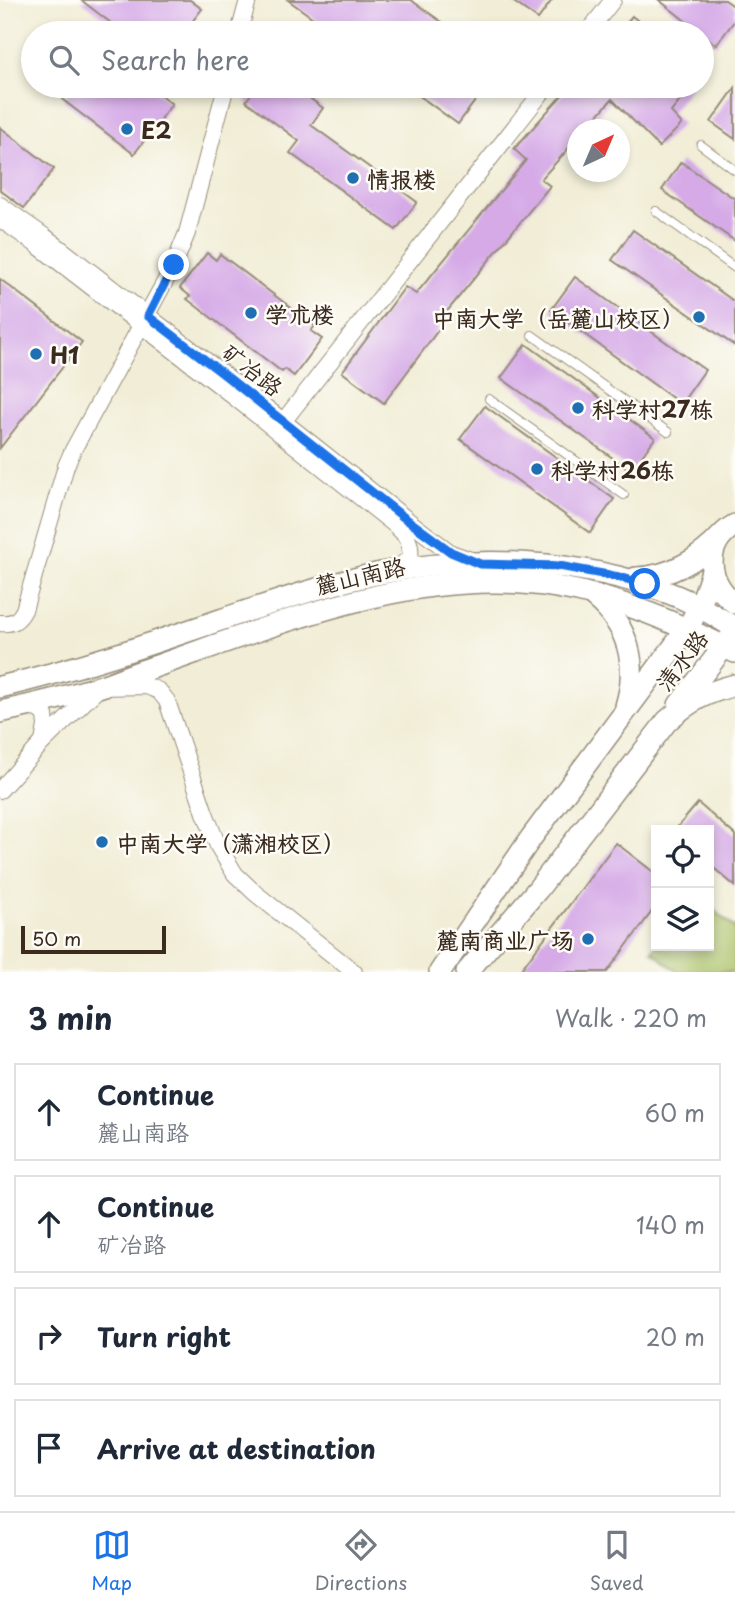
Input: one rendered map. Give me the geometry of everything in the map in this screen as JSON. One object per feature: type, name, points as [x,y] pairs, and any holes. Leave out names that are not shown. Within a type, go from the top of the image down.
[{"type":"main road","name":"清水路","points":[[440,972],[531,838],[687,629],[709,586],[715,546],[729,530]]},
{"type":"main road","points":[[619,577],[649,578],[680,568],[729,530]]},
{"type":"main road","name":"麓山南路","points":[[0,687],[48,676],[330,585],[396,571],[456,564],[559,566],[619,577],[663,590],[700,607],[732,639]]},
{"type":"main road","points":[[712,570],[719,589],[735,603]]},
{"type":"main road","name":"麓山南路","points":[[0,712],[100,687],[283,622],[346,603],[404,590],[476,582],[511,582],[556,587],[592,595],[636,608],[687,629],[732,639]]},
{"type":"main road","points":[[592,595],[608,608],[620,626],[628,646],[631,689],[624,713]]},
{"type":"main road","name":"清水路","points":[[467,972],[538,889],[732,639]]},
{"type":"main road","points":[[667,720],[700,696],[735,685]]},
{"type":"street","points":[[242,21],[248,0]]},
{"type":"street","points":[[596,21],[613,0]]},
{"type":"street","points":[[0,623],[11,624],[19,620],[24,610],[66,466],[174,265],[187,233],[223,98]]},
{"type":"street","points":[[279,426],[538,98]]},
{"type":"street","name":"矿冶路","points":[[0,205],[44,236],[145,321],[279,426],[451,552],[480,564]]},
{"type":"street","name":"矿冶路","points":[[0,219],[145,321]]},
{"type":"street","name":"矿冶路","points":[[279,426],[408,539],[410,557],[396,571]]},
{"type":"street","points":[[0,790],[43,742],[100,687],[147,686],[159,691],[167,701],[218,846],[235,874],[354,972]]},
{"type":"street","points":[[24,707],[38,709],[45,715],[43,742]]},
{"type":"lane","points":[[701,145],[735,170]]},
{"type":"lane","points":[[656,211],[735,268]]},
{"type":"lane","points":[[532,335],[668,432]]},
{"type":"lane","points":[[489,399],[624,495]]},
{"type":"green space","points":[[714,910],[735,928],[735,972],[678,972],[652,951],[714,951]]},
{"type":"building","points":[[81,0],[190,0],[202,9],[192,21],[108,21]]},
{"type":"building","points":[[288,0],[411,0],[440,21],[317,21]]},
{"type":"building","points":[[511,0],[552,0],[538,19]]},
{"type":"building","points":[[659,0],[725,0],[735,7],[735,20],[716,45],[714,21],[686,21]]},
{"type":"building","points":[[735,88],[735,139],[711,122]]},
{"type":"building","name":"E2","points":[[164,98],[172,104],[134,154],[63,100]]},
{"type":"building","name":"情报楼","points":[[248,98],[309,98],[323,108],[311,125],[417,202],[396,230],[290,153],[299,141],[246,101]]},
{"type":"building","points":[[422,98],[477,98],[458,124]]},
{"type":"building","points":[[559,98],[682,98],[671,112],[682,124],[659,147],[612,99],[595,119],[567,119],[567,150],[541,179],[550,186],[444,315],[447,318],[384,403],[342,372],[405,287],[416,294],[526,160],[514,149]]},
{"type":"building","points":[[0,127],[54,169],[24,208],[0,190]]},
{"type":"building","points":[[681,162],[735,199],[735,241],[662,190]]},
{"type":"building","points":[[633,230],[735,302],[735,346],[612,260]]},
{"type":"building","name":"学术楼","points":[[207,253],[216,260],[220,254],[315,326],[311,331],[322,339],[294,376],[285,369],[282,372],[187,299],[190,296],[180,288]]},
{"type":"building","points":[[575,277],[705,370],[681,404],[551,310]]},
{"type":"building","name":"H1","points":[[0,279],[82,342],[0,448]]},
{"type":"building","name":"科学村27栋","points":[[526,344],[655,438],[631,471],[501,378]]},
{"type":"building","name":"科学村26栋","points":[[485,406],[614,499],[590,533],[460,439]]},
{"type":"building","points":[[698,803],[735,835],[735,886],[714,868],[714,825],[679,825]]},
{"type":"building","name":"麓南商业广场","points":[[616,843],[651,870],[651,913],[607,972],[519,972]]},
{"type":"place","name":"E2","points":[[127,129]]},
{"type":"place","name":"情报楼","points":[[353,178]]},
{"type":"place","name":"学术楼","points":[[251,313]]},
{"type":"place","name":"中南大学（岳麓山校区）","points":[[699,317]]},
{"type":"place","name":"H1","points":[[36,354]]},
{"type":"place","name":"科学村27栋","points":[[578,408]]},
{"type":"place","name":"科学村26栋","points":[[537,469]]},
{"type":"place","name":"中南大学（潇湘校区）","points":[[102,842]]},
{"type":"place","name":"麓南商业广场","points":[[588,939]]},
{"type":"route","points":[[174,265],[148,316],[451,552],[480,564],[559,566],[645,584]]}]
